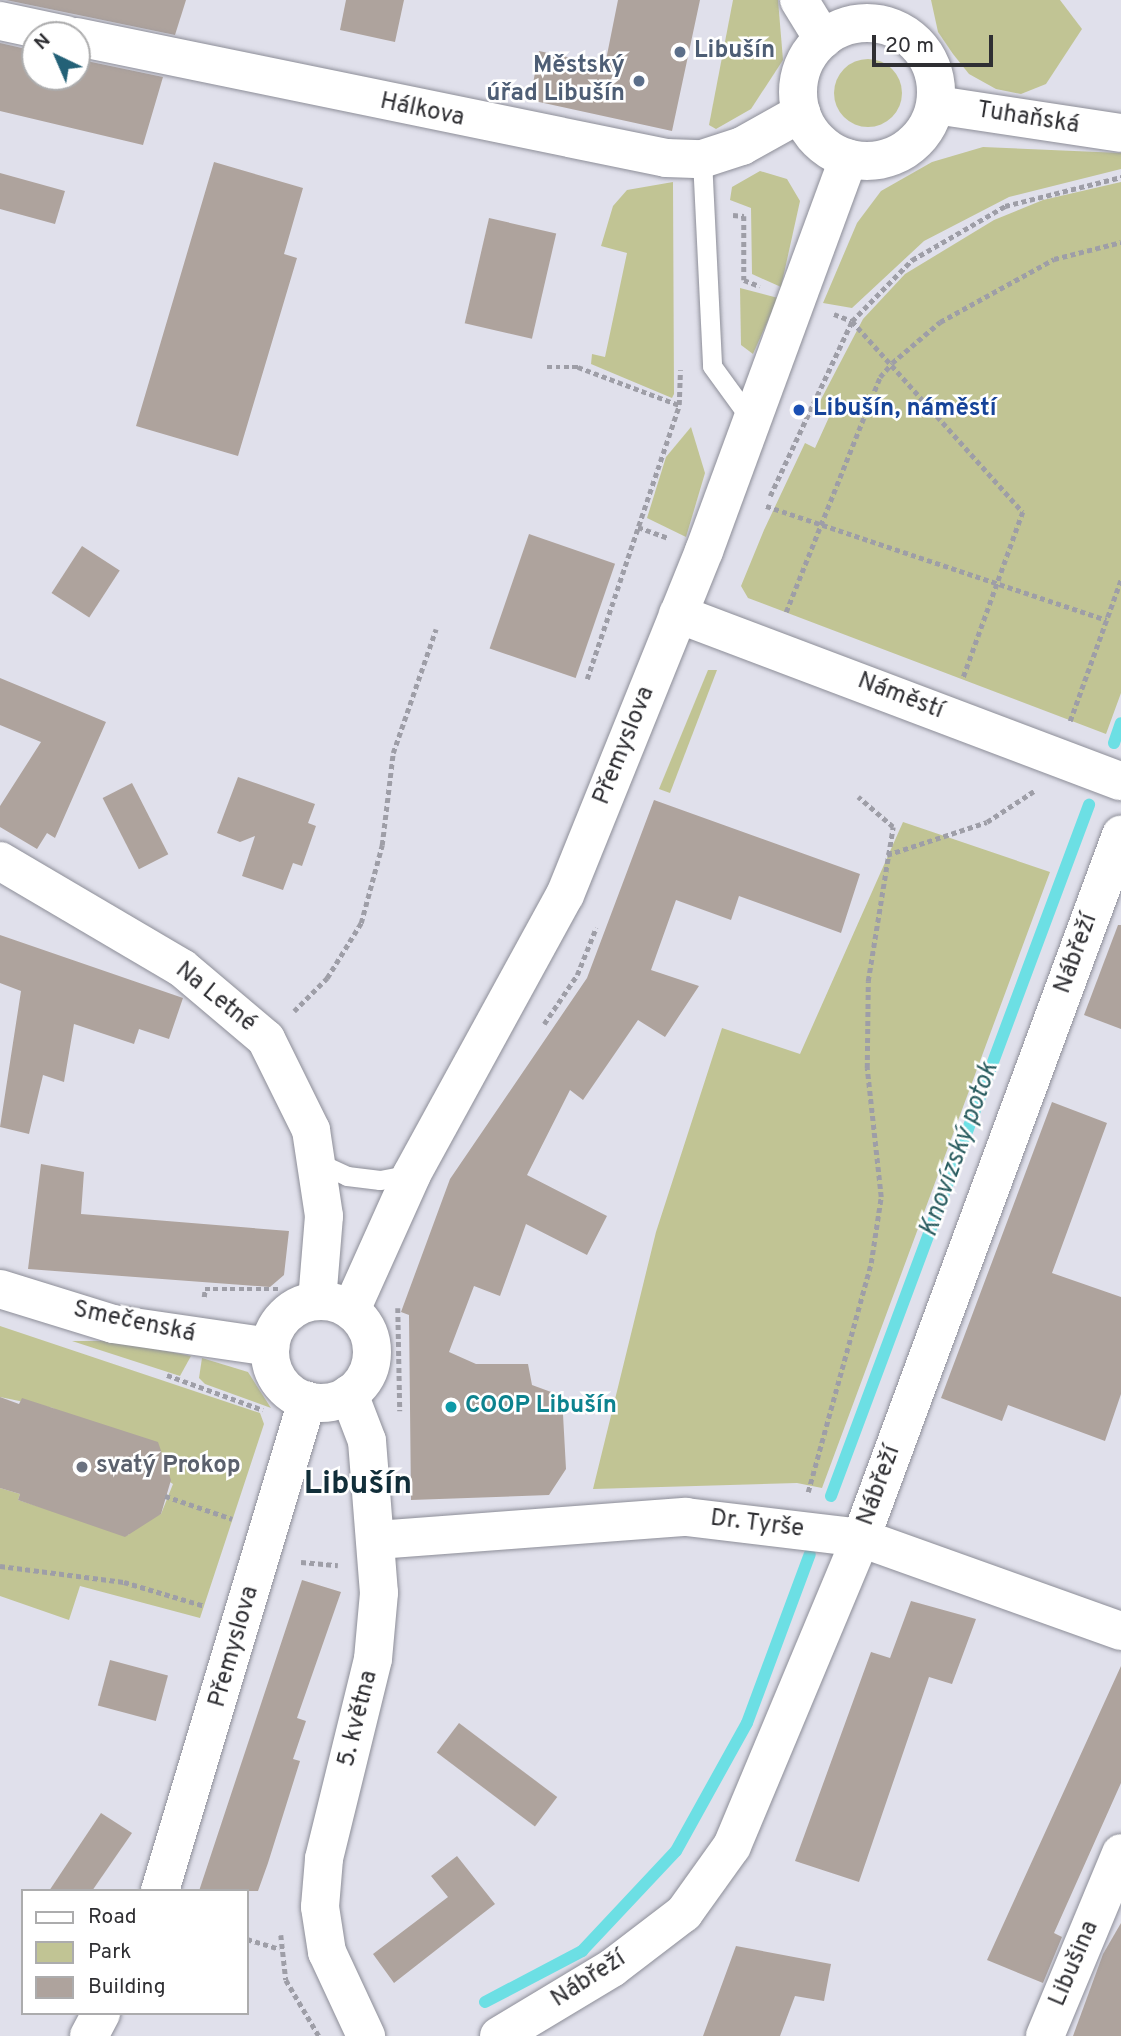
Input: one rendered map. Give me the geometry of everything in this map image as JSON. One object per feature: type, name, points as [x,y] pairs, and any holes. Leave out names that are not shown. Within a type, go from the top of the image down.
[{"type":"street","points":[[799,0],[822,38]]},
{"type":"street","points":[[889,13],[927,56],[936,105],[924,131],[904,151],[877,161],[848,159],[814,137],[801,113],[800,72],[822,38],[846,25],[889,13]]},
{"type":"street","points":[[0,21],[21,25]]},
{"type":"street","name":"Hálkova","points":[[91,40],[546,138],[702,159]]},
{"type":"street","name":"Tuhaňská","points":[[936,105],[1121,133]]},
{"type":"street","points":[[702,159],[801,113]]},
{"type":"street","name":"Přemyslova","points":[[319,1297],[412,1174],[565,895],[753,423],[848,159]]},
{"type":"street","name":"Náměstí","points":[[678,614],[1121,780]]},
{"type":"street","name":"Nábřeží","points":[[501,2036],[612,1968],[684,1913],[732,1846],[861,1538],[1121,835]]},
{"type":"street","name":"Na Letné","points":[[0,862],[182,968],[266,1039],[311,1130],[324,1216],[319,1297]]},
{"type":"street","name":"Smečenská","points":[[0,1289],[113,1324],[270,1347]]},
{"type":"street","points":[[319,1297],[365,1326],[372,1358],[349,1394],[307,1401],[278,1381],[270,1347],[285,1315],[319,1297]]},
{"type":"street","name":"5. května","points":[[349,1394],[368,1441],[377,1553],[373,1659],[324,1859],[320,1907],[327,1952],[366,2036]]},
{"type":"street","name":"Přemyslova","points":[[161,1889],[199,1778],[260,1556],[307,1401]]},
{"type":"street","name":"Dr. Tyrše","points":[[377,1553],[687,1517],[861,1538],[1121,1631]]},
{"type":"street","name":"Libušina","points":[[1045,2036],[1121,1853]]},
{"type":"street","points":[[89,2036],[100,2015]]},
{"type":"lane","points":[[702,159],[712,366],[753,423]]},
{"type":"lane","points":[[317,1162],[347,1176],[380,1180],[412,1174]]},
{"type":"path","points":[[761,518],[852,321],[912,260],[1005,206],[1121,177]]},
{"type":"path","points":[[705,216],[744,216],[744,280],[852,321],[1023,512],[962,684]]},
{"type":"path","points":[[785,617],[880,377],[892,363],[940,322],[1054,259],[1121,242]]},
{"type":"path","points":[[587,679],[679,405],[680,365]]},
{"type":"path","points":[[547,368],[578,367],[679,405]]},
{"type":"path","points":[[766,506],[1106,620]]},
{"type":"path","points":[[886,856],[1015,809],[1038,788],[1054,755],[1121,579]]},
{"type":"path","points":[[266,1039],[327,978],[361,923],[382,845],[393,753],[436,629]]},
{"type":"path","points":[[797,1530],[871,1263],[881,1197],[867,1068],[867,1006],[886,856],[893,827],[859,797]]},
{"type":"path","points":[[541,1028],[578,975],[601,916]]},
{"type":"path","points":[[205,1289],[319,1297]]},
{"type":"path","points":[[398,1303],[401,1427]]},
{"type":"path","points":[[153,1370],[261,1407],[267,1416]]},
{"type":"path","points":[[165,1496],[243,1522]]},
{"type":"path","points":[[260,1556],[377,1553]]},
{"type":"path","points":[[0,1566],[124,1582],[214,1609]]},
{"type":"path","points":[[248,1939],[280,1949]]},
{"type":"green space","points":[[733,0],[778,0],[783,60],[751,109],[716,129],[709,125]]},
{"type":"green space","points":[[931,0],[1060,0],[1082,29],[1046,84],[1021,94],[996,89],[969,74],[938,32]]},
{"type":"green space","points":[[875,59],[896,74],[902,86],[900,106],[892,117],[875,127],[861,127],[844,117],[836,106],[834,86],[844,69],[855,61]]},
{"type":"green space","points":[[983,147],[1121,153],[1121,169],[1009,197],[924,241],[852,308],[823,303],[857,223],[881,191],[932,162]]},
{"type":"green space","points":[[760,171],[787,179],[800,201],[781,287],[752,274],[751,208],[730,200],[732,187]]},
{"type":"green space","points":[[673,182],[672,398],[591,364],[592,354],[605,357],[627,253],[601,246],[613,206],[627,190]]},
{"type":"green space","points":[[1121,182],[1121,693],[1106,734],[748,598],[741,586],[764,530],[805,443],[815,448],[830,415],[816,409],[863,319],[905,274],[994,220],[1043,200]]},
{"type":"green space","points":[[740,288],[778,298],[753,354],[741,345]]},
{"type":"green space","points":[[691,427],[705,473],[686,537],[647,518],[666,457]]},
{"type":"green space","points":[[708,670],[717,670],[670,793],[659,789]]},
{"type":"green space","points":[[903,822],[1050,872],[822,1488],[797,1483],[593,1489],[656,1232],[722,1028],[800,1054]]},
{"type":"green space","points":[[0,1326],[260,1413],[264,1424],[200,1618],[80,1586],[69,1620],[0,1596],[0,1488],[20,1494],[18,1500],[129,1535],[130,1527],[161,1514],[173,1484],[53,1408],[0,1397]]},
{"type":"green space","points":[[72,1341],[116,1341],[191,1356],[180,1376]]},
{"type":"green space","points":[[202,1358],[248,1372],[271,1408],[205,1384],[199,1378]]},
{"type":"building","points":[[6,0],[186,0],[175,35]]},
{"type":"building","points":[[346,0],[404,0],[395,42],[340,30]]},
{"type":"building","points":[[618,0],[700,0],[672,131],[530,100],[539,51],[605,65]]},
{"type":"building","points":[[0,43],[21,48],[21,91],[91,91],[91,62],[163,77],[143,145],[0,111]]},
{"type":"building","points":[[214,162],[303,188],[284,254],[297,258],[238,456],[136,426]]},
{"type":"building","points":[[0,173],[65,191],[55,224],[0,209]]},
{"type":"building","points":[[489,218],[556,234],[532,339],[465,323]]},
{"type":"building","points":[[529,534],[615,564],[576,678],[490,648]]},
{"type":"building","points":[[82,546],[120,571],[89,617],[52,593]]},
{"type":"building","points":[[0,678],[106,722],[55,838],[47,833],[37,849],[0,827],[0,806],[41,742],[0,725]]},
{"type":"building","points":[[238,777],[315,804],[308,823],[316,826],[302,866],[293,863],[283,890],[242,876],[255,836],[240,842],[217,833]]},
{"type":"building","points":[[132,783],[168,854],[139,869],[103,798]]},
{"type":"building","points":[[654,800],[860,874],[841,933],[739,896],[731,920],[676,900],[651,970],[699,986],[665,1037],[638,1020],[583,1100],[570,1090],[527,1175],[607,1216],[587,1255],[526,1224],[500,1296],[474,1286],[449,1352],[476,1364],[528,1364],[532,1385],[562,1396],[566,1469],[549,1495],[411,1500],[409,1315],[401,1312],[450,1179],[587,978]]},
{"type":"building","points":[[1118,925],[1121,925],[1121,1029],[1084,1015]]},
{"type":"building","points":[[0,935],[183,998],[169,1039],[139,1029],[134,1044],[74,1024],[64,1082],[43,1075],[29,1134],[0,1127],[21,991],[0,983]]},
{"type":"building","points":[[1052,1102],[1107,1123],[1052,1273],[1121,1297],[1121,1394],[1105,1441],[1008,1405],[1002,1421],[941,1398]]},
{"type":"building","points":[[41,1164],[84,1172],[81,1214],[289,1231],[284,1275],[270,1287],[28,1269]]},
{"type":"building","name":"svatý Prokop","points":[[0,1397],[19,1404],[22,1398],[158,1442],[171,1480],[161,1514],[125,1537],[18,1500],[20,1494],[0,1488]]},
{"type":"building","points":[[302,1580],[341,1592],[297,1718],[306,1721],[293,1759],[300,1761],[258,1891],[200,1889]]},
{"type":"building","points":[[911,1601],[976,1619],[952,1684],[929,1677],[859,1882],[795,1861],[871,1652],[890,1658]]},
{"type":"building","points":[[110,1660],[168,1676],[156,1721],[98,1705]]},
{"type":"building","points":[[1121,1666],[1121,1783],[1054,1933],[1062,1937],[1043,1983],[987,1960]]},
{"type":"building","points":[[459,1723],[557,1797],[535,1827],[437,1753]]},
{"type":"building","points":[[101,1813],[132,1833],[93,1889],[50,1889]]},
{"type":"building","points":[[457,1856],[495,1904],[394,1983],[373,1954],[448,1897],[431,1876]]},
{"type":"building","points":[[1121,1923],[1121,2036],[1073,2036],[1103,1954]]},
{"type":"building","points":[[736,1946],[831,1964],[824,2001],[795,1996],[780,2036],[703,2036]]},
{"type":"waterway","name":"Knovízský potok","points":[[1114,743],[1121,723]]},
{"type":"waterway","name":"Knovízský potok","points":[[831,1496],[1089,805]]},
{"type":"waterway","name":"Knovízský potok","points":[[485,2002],[582,1951],[676,1851],[747,1723],[810,1554]]},
{"type":"place","name":"Libušín","points":[[680,52]]},
{"type":"place","name":"Městský úřad Libušín","points":[[639,81]]},
{"type":"place","name":"Libušín, náměstí","points":[[799,410]]},
{"type":"place","name":"COOP Libušín","points":[[451,1407]]},
{"type":"place","name":"svatý Prokop","points":[[82,1467]]},
{"type":"district","name":"Libušín","points":[[358,1485]]}]
